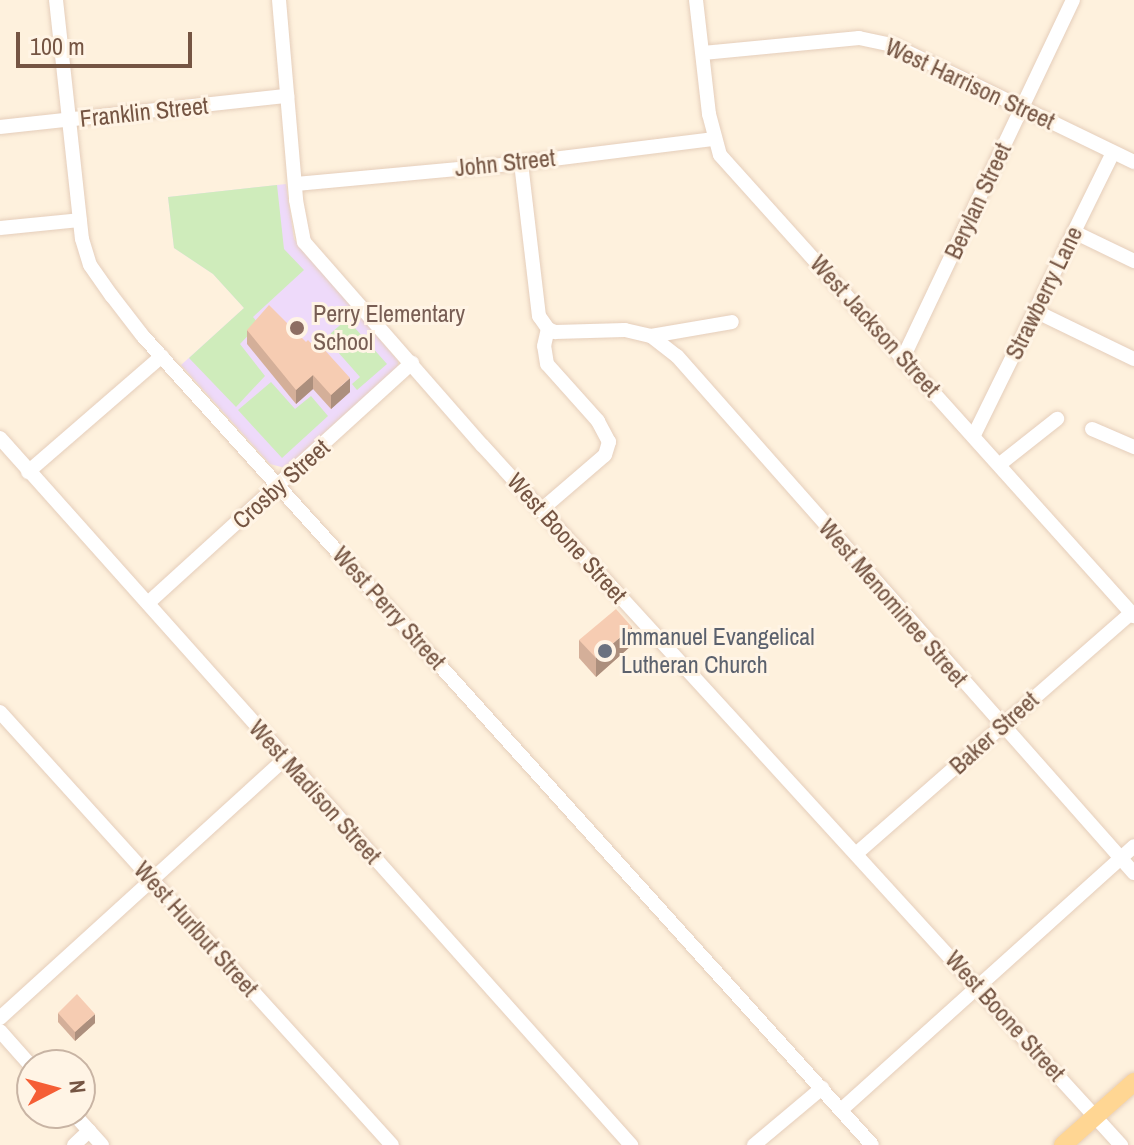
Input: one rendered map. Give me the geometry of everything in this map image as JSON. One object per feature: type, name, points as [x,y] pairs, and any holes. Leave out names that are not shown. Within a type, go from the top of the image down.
[{"type":"main road","points":[[1063,1145],[1134,1082]]},
{"type":"street","name":"West Perry Street","points":[[56,0],[80,220],[90,265],[162,356],[872,1145]]},
{"type":"street","name":"West Boone Street","points":[[279,0],[304,242],[541,510],[1121,1145]]},
{"type":"street","name":"West Jackson Street","points":[[696,0],[713,139],[720,155],[1133,614]]},
{"type":"street","name":"Berylan Street","points":[[903,358],[1073,0]]},
{"type":"street","name":"West Harrison Street","points":[[703,53],[859,38],[893,45],[1134,162]]},
{"type":"street","name":"Franklin Street","points":[[0,127],[287,96]]},
{"type":"street","name":"John Street","points":[[296,184],[521,163],[713,139]]},
{"type":"street","name":"Strawberry Lane","points":[[974,435],[1113,152]]},
{"type":"street","points":[[521,163],[539,316],[548,329],[555,332],[625,330],[651,336],[732,322]]},
{"type":"street","points":[[0,228],[80,220]]},
{"type":"street","points":[[1074,232],[1134,261]]},
{"type":"street","points":[[1035,311],[1134,359]]},
{"type":"street","points":[[541,510],[605,455],[609,442],[598,421],[547,364],[544,346],[548,329]]},
{"type":"street","name":"West Menominee Street","points":[[651,336],[677,356],[1134,873]]},
{"type":"street","points":[[28,472],[162,356]]},
{"type":"street","name":"Crosby Street","points":[[148,603],[412,363]]},
{"type":"street","points":[[1000,464],[1057,419]]},
{"type":"street","points":[[1092,429],[1134,447]]},
{"type":"street","name":"West Madison Street","points":[[0,438],[631,1145]]},
{"type":"street","name":"Baker Street","points":[[857,853],[1133,614]]},
{"type":"street","name":"West Hurlbut Street","points":[[0,712],[392,1145]]},
{"type":"street","points":[[0,1018],[285,759]]},
{"type":"street","points":[[841,1110],[1134,846]]},
{"type":"street","points":[[0,1031],[16,1049]]},
{"type":"street","points":[[754,1145],[822,1088]]},
{"type":"street","points":[[74,1145],[89,1131],[102,1145]]},
{"type":"shaded area","name":"Perry Elementary School","points":[[286,184],[294,239],[398,361],[398,366],[285,468],[270,464],[181,365],[244,308],[213,274],[174,248],[168,197]]},
{"type":"green space","points":[[277,185],[284,249],[304,270],[253,317],[259,324],[240,344],[265,376],[236,407],[189,358],[244,308],[213,274],[174,248],[168,197]]},
{"type":"green space","points":[[347,319],[387,364],[357,390],[352,384],[360,377],[329,342],[331,333]]},
{"type":"green space","points":[[271,382],[295,409],[311,396],[328,416],[282,458],[238,410]]},
{"type":"building","points":[[269,305],[306,342],[308,340],[318,351],[322,347],[350,378],[331,395],[313,375],[296,390],[247,330]]},
{"type":"building","points":[[616,609],[632,627],[596,658],[579,640]]},
{"type":"building","points":[[77,994],[95,1014],[75,1032],[58,1013]]},
{"type":"place","name":"Perry Elementary School","points":[[297,328]]},
{"type":"place","name":"Immanuel Evangelical Lutheran Church","points":[[605,651]]}]
